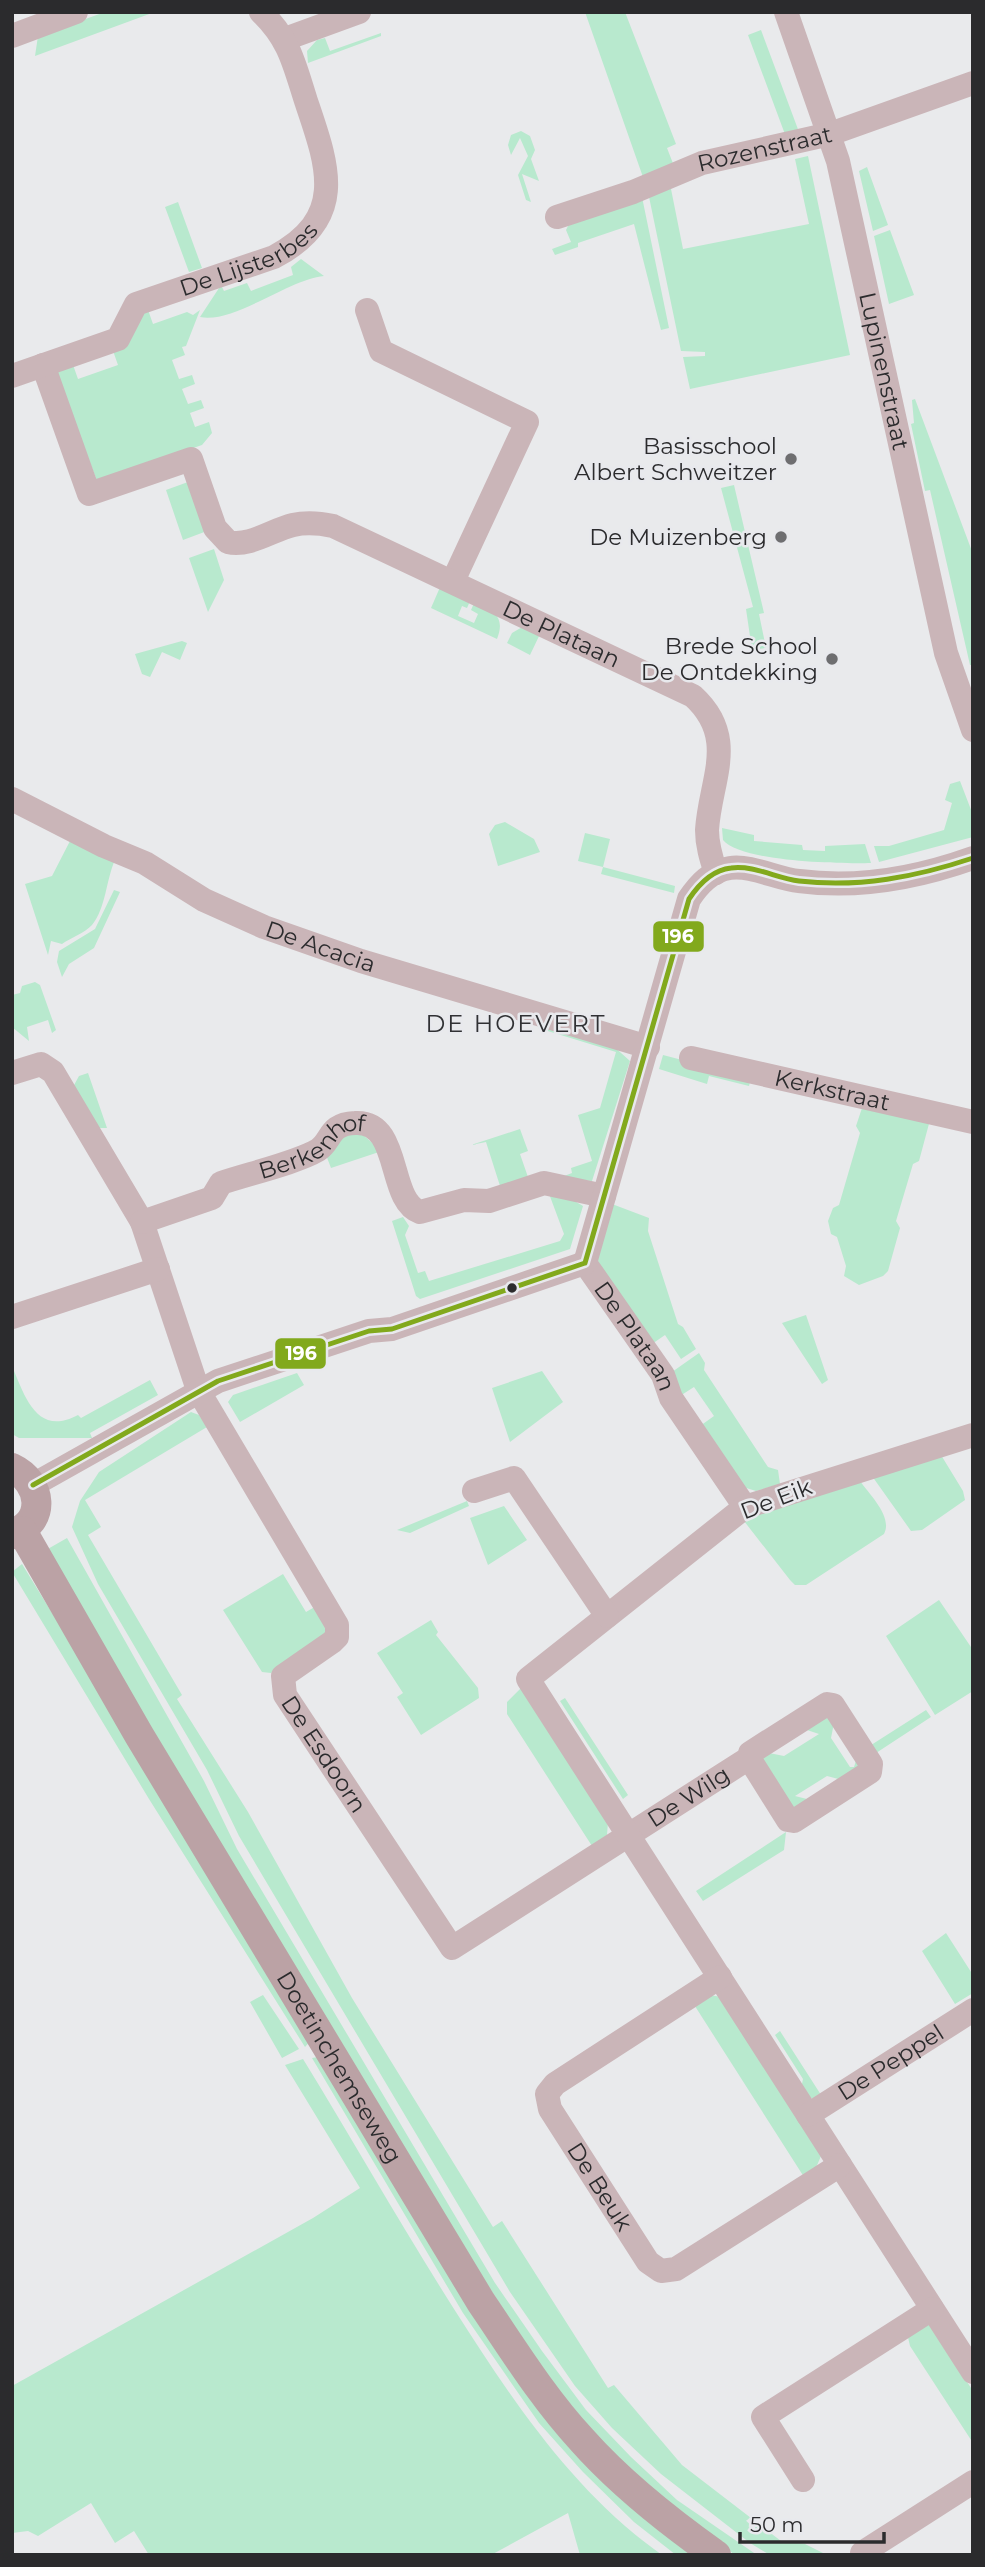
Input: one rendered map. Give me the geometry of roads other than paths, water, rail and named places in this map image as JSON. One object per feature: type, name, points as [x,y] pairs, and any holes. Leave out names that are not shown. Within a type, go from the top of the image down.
[{"type":"main road","points":[[17,1533],[33,1518],[38,1502],[23,1476]]},
{"type":"main road","name":"Doetinchemseweg","points":[[17,1533],[488,2313],[542,2391],[581,2440],[664,2517],[716,2555]]},
{"type":"street","points":[[12,36],[76,12]]},
{"type":"street","name":"De Lijsterbes","points":[[12,376],[118,339],[135,304],[274,257],[293,247],[313,227],[326,199],[325,157],[285,39],[261,12]]},
{"type":"street","points":[[285,39],[359,12]]},
{"type":"street","name":"Lupinenstraat","points":[[786,12],[838,161],[946,653],[964,680],[973,730]]},
{"type":"street","name":"Rozenstraat","points":[[557,217],[633,192],[702,163],[830,134],[973,83]]},
{"type":"street","points":[[367,310],[382,351],[527,422],[453,581]]},
{"type":"street","name":"De Plataan","points":[[43,365],[89,494],[191,459],[215,527],[228,542],[245,542],[293,525],[318,523],[332,526],[685,691],[701,704],[714,727],[720,753],[719,775],[707,829],[709,851],[716,873],[696,887],[689,899],[584,1264],[663,1375],[671,1398],[746,1507]]},
{"type":"street","name":"De Acacia","points":[[12,799],[104,846],[145,863],[204,900],[264,927],[361,961],[648,1046]]},
{"type":"street","points":[[716,873],[741,868],[795,881],[850,884],[881,882],[973,858]]},
{"type":"street","name":"Kerkstraat","points":[[691,1058],[973,1122]]},
{"type":"street","points":[[12,1073],[41,1064],[53,1072],[142,1222],[198,1390]]},
{"type":"street","name":"Berkenhof","points":[[142,1222],[212,1199],[221,1182],[316,1151],[331,1132],[353,1122],[365,1124],[378,1133],[390,1152],[407,1201],[420,1212],[464,1200],[489,1201],[544,1183],[604,1196]]},
{"type":"street","points":[[23,1476],[232,1376],[369,1331],[392,1329],[584,1264]]},
{"type":"street","points":[[12,1317],[158,1269]]},
{"type":"street","name":"De Esdoorn","points":[[198,1390],[337,1625],[337,1637],[332,1642],[283,1676],[285,1695],[452,1948],[628,1833]]},
{"type":"street","name":"De Eik","points":[[628,1833],[528,1679],[746,1507],[973,1435]]},
{"type":"street","points":[[474,1491],[514,1478],[607,1616]]},
{"type":"street","name":"De Wilg","points":[[628,1833],[749,1758],[750,1753],[827,1704],[833,1705],[871,1764],[870,1772],[794,1821],[788,1820],[749,1758]]},
{"type":"street","points":[[628,1833],[973,2372]]},
{"type":"street","name":"De Beuk","points":[[720,1977],[555,2084],[547,2094],[550,2109],[640,2250],[654,2268],[661,2271],[676,2269],[840,2165]]},
{"type":"street","name":"De Peppel","points":[[808,2115],[971,2015]]},
{"type":"street","points":[[803,2480],[763,2417],[932,2309]]},
{"type":"street","points":[[862,2553],[973,2482]]},
{"type":"place","name":"Basisschool Albert Schweitzer","points":[[791,459]]},
{"type":"place","name":"De Muizenberg","points":[[781,537]]},
{"type":"place","name":"Brede School De Ontdekking","points":[[832,659]]},
{"type":"district","name":"DE HOEVERT","points":[[516,1024]]}]
